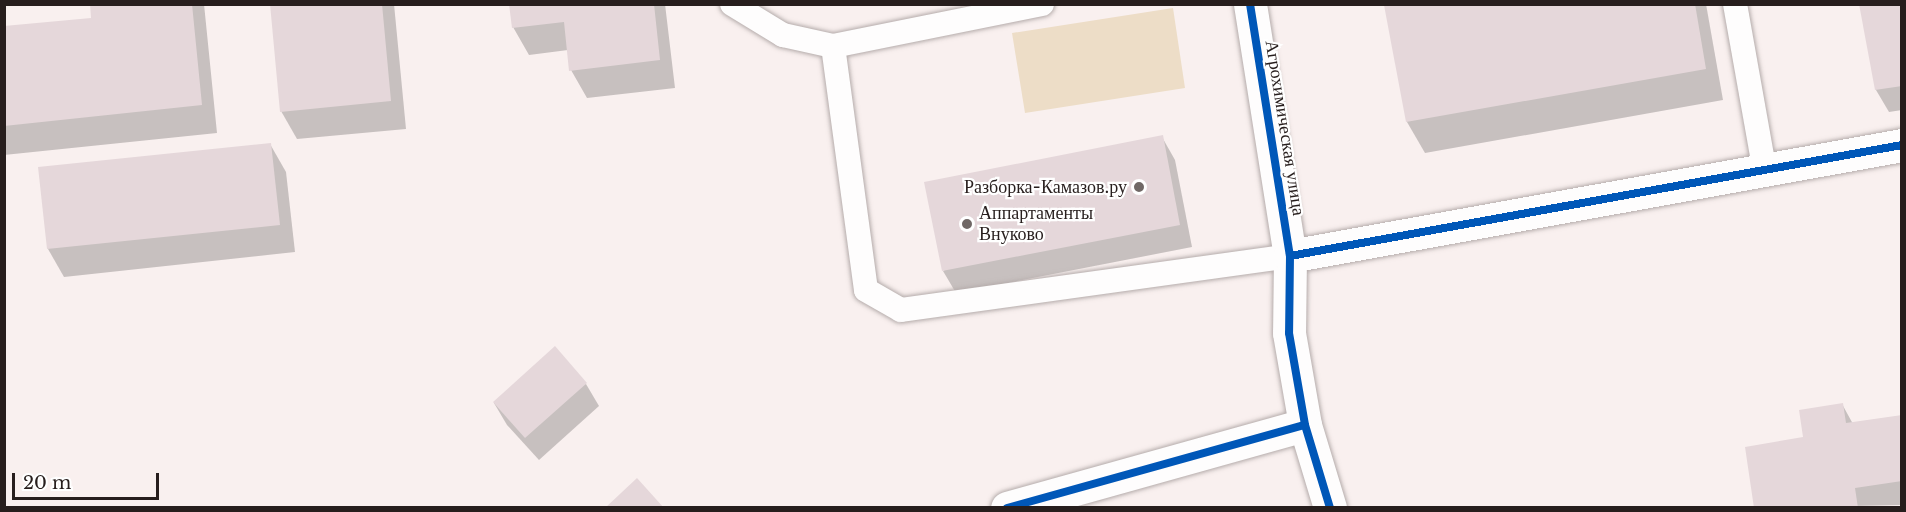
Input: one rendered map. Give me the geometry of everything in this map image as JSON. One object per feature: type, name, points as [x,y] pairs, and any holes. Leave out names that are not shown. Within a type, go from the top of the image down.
[{"type":"street","name":"Агрохимическая улица","points":[[1250,4],[1290,256],[1289,333],[1305,425],[1330,507]]},
{"type":"street","points":[[1290,256],[1764,167],[1902,145]]},
{"type":"street","points":[[1007,507],[1305,425]]},
{"type":"lane","points":[[732,4],[783,35],[833,46],[1042,4]]},
{"type":"lane","points":[[1735,4],[1764,167]]},
{"type":"lane","points":[[833,46],[866,290],[901,310],[1290,256]]},
{"type":"shaded area","points":[[1173,8],[1185,88],[1025,113],[1012,33]]},
{"type":"building","points":[[90,4],[192,4],[202,105],[4,126],[4,26],[91,18]]},
{"type":"building","points":[[270,4],[382,4],[391,101],[280,112]]},
{"type":"building","points":[[509,4],[654,4],[660,60],[569,71],[564,22],[512,28]]},
{"type":"building","points":[[1695,4],[1706,69],[1406,122],[1384,5]]},
{"type":"building","points":[[1859,4],[1902,4],[1902,86],[1875,90]]},
{"type":"building","points":[[1163,135],[1180,225],[942,271],[924,182]]},
{"type":"building","points":[[271,143],[280,225],[47,249],[38,167]]},
{"type":"building","points":[[555,346],[587,383],[525,438],[493,402]]},
{"type":"building","points":[[1843,403],[1846,423],[1902,415],[1902,481],[1855,488],[1858,508],[1754,508],[1745,447],[1803,437],[1799,410]]},
{"type":"building","points":[[637,478],[664,508],[605,508]]},
{"type":"cycle path","points":[[1250,4],[1290,256],[1289,333],[1305,425],[1330,508]]},
{"type":"cycle path","points":[[1290,256],[1902,145]]},
{"type":"cycle path","points":[[1007,508],[1305,425]]},
{"type":"place","name":"Разборка-Камазов.ру","points":[[1139,187]]},
{"type":"place","name":"Аппартаменты Внуково","points":[[967,224]]}]
